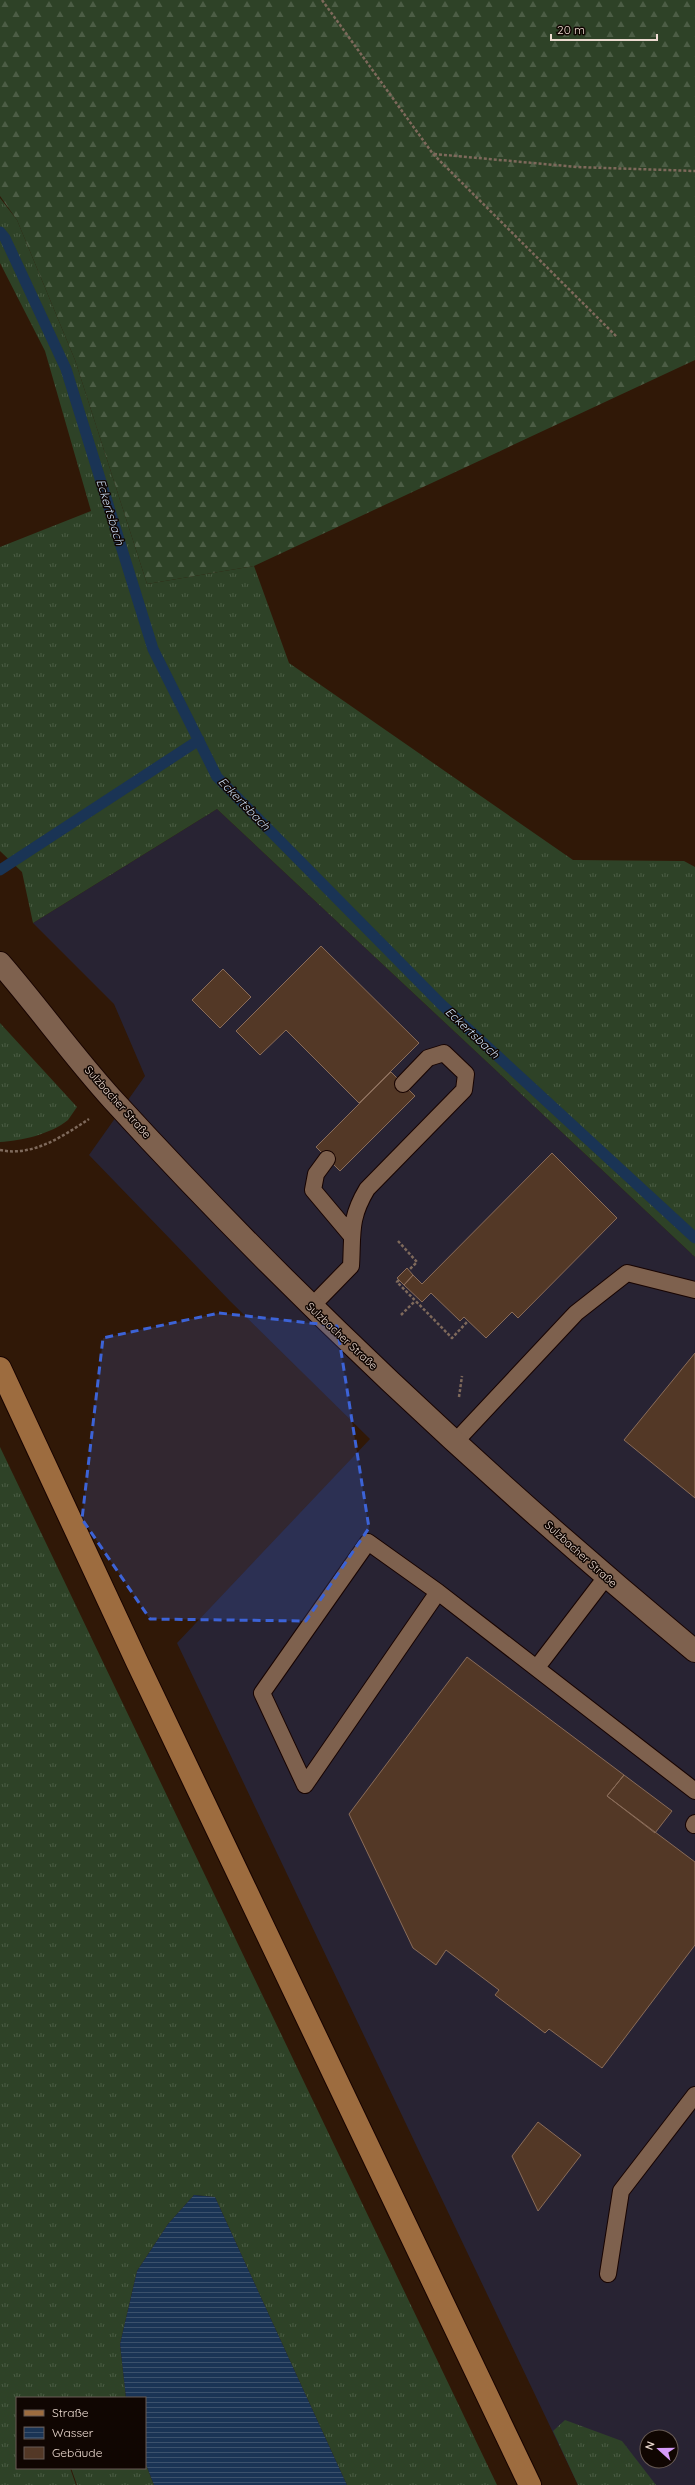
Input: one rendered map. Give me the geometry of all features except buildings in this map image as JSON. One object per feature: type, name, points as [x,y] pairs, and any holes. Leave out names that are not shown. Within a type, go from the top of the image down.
[{"type":"main road","points":[[0,1368],[137,1662],[530,2485]]},
{"type":"street","name":"Sulzbacher Straße","points":[[0,963],[112,1098],[311,1307],[606,1577],[695,1651]]},
{"type":"street","points":[[0,976],[22,988]]},
{"type":"lane","points":[[311,1307],[351,1266],[350,1234],[357,1206],[367,1189],[464,1090],[466,1074],[444,1053],[428,1058],[402,1084]]},
{"type":"lane","points":[[327,1159],[316,1174],[313,1190],[350,1234]]},
{"type":"lane","points":[[456,1441],[576,1313],[627,1273],[695,1290]]},
{"type":"lane","points":[[438,1592],[305,1785],[262,1693],[368,1542],[438,1592],[695,1791]]},
{"type":"lane","points":[[538,1666],[606,1577]]},
{"type":"lane","points":[[608,2274],[621,2191],[695,2095]]},
{"type":"path","points":[[322,0],[433,154],[617,337]]},
{"type":"path","points":[[433,154],[576,167],[695,171]]},
{"type":"path","points":[[0,1150],[14,1153],[54,1142],[89,1118]]},
{"type":"path","points":[[398,1241],[417,1262],[409,1270]]},
{"type":"path","points":[[399,1280],[397,1282],[452,1338],[468,1321]]},
{"type":"path","points":[[401,1315],[415,1301]]},
{"type":"highlighted area","points":[[219,1313],[337,1326],[369,1528],[306,1621],[150,1619],[82,1519],[103,1338]]},
{"type":"shaded area","points":[[217,809],[695,1257],[695,2485],[578,2485],[177,1643],[370,1439],[230,1301],[89,1155],[145,1076],[114,1004],[33,923]]},
{"type":"green space","points":[[0,0],[695,0],[695,360],[254,566],[147,584],[75,360],[17,220],[0,196]]},
{"type":"green space","points":[[0,198],[17,220],[75,360],[147,584],[254,566],[289,663],[573,860],[684,861],[695,867],[695,1257],[217,809],[33,923],[22,872],[0,851],[0,547],[91,511],[45,351],[0,263]]},
{"type":"green space","points":[[0,1023],[77,1107],[68,1120],[45,1133],[17,1140],[0,1142]]},
{"type":"green space","points":[[0,1447],[497,2485],[347,2485],[215,2197],[194,2195],[168,2224],[137,2271],[120,2344],[126,2397],[16,2397],[16,2469],[70,2469],[76,2485],[0,2485]]},
{"type":"green space","points":[[565,2420],[622,2441],[639,2463],[639,2469],[644,2469],[656,2485],[578,2485],[553,2431]]},
{"type":"green space","points":[[146,2465],[154,2485],[77,2485],[71,2469],[146,2469]]},
{"type":"water","points":[[194,2195],[215,2197],[347,2485],[154,2485],[146,2465],[146,2397],[126,2397],[120,2344],[137,2271],[168,2224]]},
{"type":"waterway","name":"Eckertsbach","points":[[0,232],[5,238],[66,369],[153,649],[217,777],[441,1004],[695,1238]]},
{"type":"waterway","points":[[0,870],[199,740]]}]
